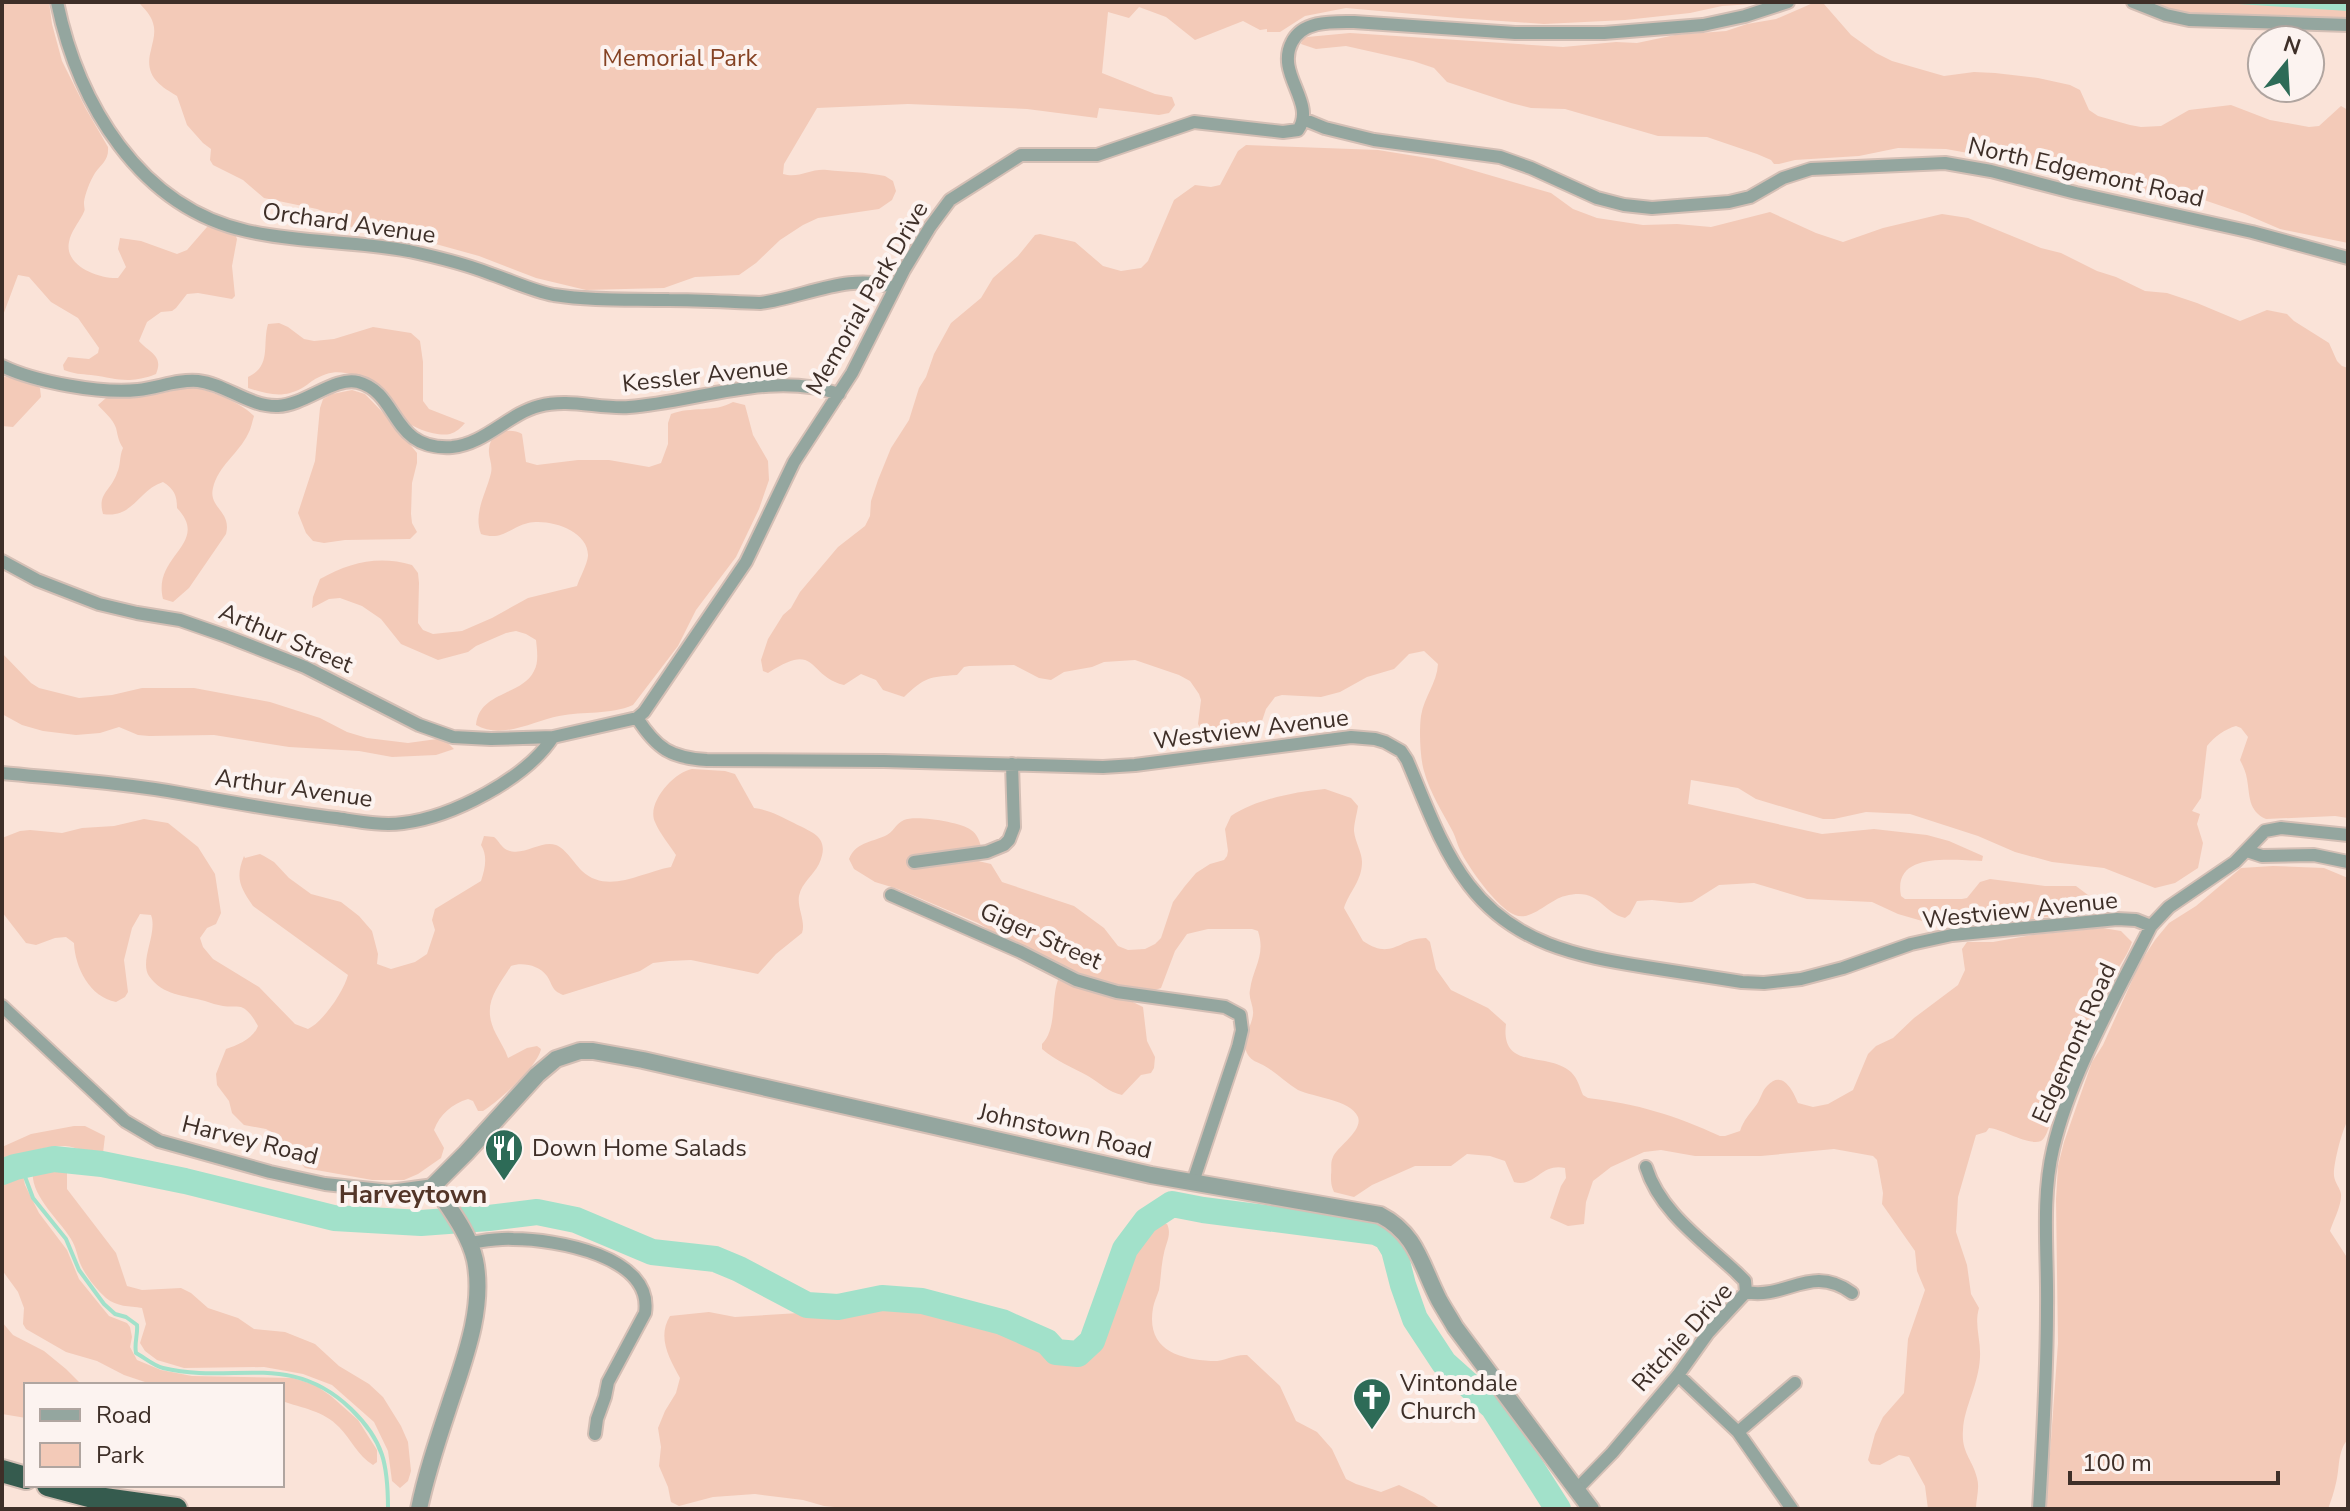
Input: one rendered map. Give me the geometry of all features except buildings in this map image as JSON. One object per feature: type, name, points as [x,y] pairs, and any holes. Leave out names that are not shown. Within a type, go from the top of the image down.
[{"type":"highway","points":[[2,1471],[24,1477]]},
{"type":"highway","points":[[56,1487],[97,1498],[176,1509]]},
{"type":"street","name":"Orchard Avenue","points":[[57,2],[70,51],[84,86],[122,149],[151,181],[171,197],[187,208],[225,225],[268,235],[407,251],[551,294],[585,298],[760,303],[846,284],[872,283],[894,288]]},
{"type":"street","points":[[1303,119],[1298,94],[1287,67],[1287,55],[1295,36],[1314,25],[1354,22],[1515,33],[1604,33],[1703,25],[1788,2]]},
{"type":"street","points":[[2133,2],[2189,20],[2348,25]]},
{"type":"street","name":"Memorial Park Drive","points":[[637,718],[746,562],[784,481],[839,394],[894,288],[930,227],[950,200],[1021,155],[1097,155],[1194,122],[1291,132],[1298,130],[1303,119]]},
{"type":"street","name":"North Edgemont Road","points":[[1303,119],[1335,131],[1374,140],[1500,157],[1597,198],[1638,207],[1684,207],[1729,202],[1750,197],[1783,178],[1811,169],[1926,162],[1954,164],[2252,232],[2348,258]]},
{"type":"street","name":"Kessler Avenue","points":[[2,366],[32,377],[115,391],[200,381],[246,400],[274,406],[300,402],[340,383],[359,382],[379,395],[408,435],[419,442],[444,447],[469,443],[544,404],[651,405],[759,387],[818,388],[839,394]]},
{"type":"street","name":"Arthur Street","points":[[2,561],[37,580],[99,604],[180,620],[226,636],[305,667],[436,731],[470,739],[553,737]]},
{"type":"street","points":[[553,737],[637,718]]},
{"type":"street","name":"Westview Avenue","points":[[637,718],[660,747],[691,759],[1118,767],[1335,738],[1363,737],[1385,742],[1401,751],[1407,760],[1440,836],[1468,885],[1510,924],[1544,943],[1590,958],[1742,982],[1801,979],[1911,944],[1952,935],[2117,919],[2136,920],[2151,926]]},
{"type":"street","name":"Arthur Avenue","points":[[2,773],[138,787],[301,814],[400,824],[456,808],[481,796],[536,758],[553,737]]},
{"type":"street","points":[[914,862],[987,852],[1009,840],[1014,827],[1012,764]]},
{"type":"street","name":"Edgemont Road","points":[[2039,1509],[2046,1385],[2047,1212],[2053,1150],[2078,1075],[2151,926],[2169,907],[2222,872],[2247,851],[2259,835],[2273,829],[2348,835]]},
{"type":"street","points":[[2247,851],[2262,856],[2314,855],[2348,862]]},
{"type":"street","name":"Giger Street","points":[[891,895],[1021,952],[1076,980],[1117,992],[1225,1007],[1240,1015],[1242,1030],[1238,1047],[1193,1182]]},
{"type":"street","name":"Harvey Road","points":[[2,1006],[125,1121],[159,1141],[325,1184],[390,1191],[434,1185]]},
{"type":"street","name":"Johnstown Road","points":[[434,1185],[537,1075],[556,1059],[580,1051],[593,1051],[1128,1170],[1380,1215],[1400,1227],[1409,1238],[1455,1327],[1591,1509]]},
{"type":"street","points":[[1646,1167],[1660,1198],[1745,1281],[1746,1292]]},
{"type":"street","points":[[419,1509],[472,1326],[477,1278],[467,1239],[434,1185]]},
{"type":"street","points":[[467,1239],[515,1239],[577,1249],[626,1269],[641,1284],[645,1313],[608,1382],[595,1434]]},
{"type":"street","name":"Ritchie Drive","points":[[1576,1490],[1612,1453],[1678,1375],[1708,1333],[1746,1292],[1759,1294],[1831,1280],[1852,1293]]},
{"type":"street","points":[[1678,1375],[1738,1432],[1792,1509]]},
{"type":"street","points":[[1738,1432],[1795,1383]]},
{"type":"green space","points":[[2,2],[49,2],[62,61],[108,147],[106,158],[90,184],[84,211],[70,238],[69,250],[77,264],[93,273],[118,278],[126,267],[118,249],[120,238],[141,241],[177,254],[187,250],[207,227],[235,234],[237,239],[232,266],[235,296],[232,299],[187,294],[172,311],[161,312],[147,322],[139,341],[157,358],[156,374],[127,380],[64,370],[63,365],[68,357],[89,359],[98,353],[99,348],[78,318],[51,302],[29,277],[18,275],[2,318]]},
{"type":"green space","name":"Memorial Park","points":[[138,2],[1759,2],[1625,20],[1544,24],[1346,8],[1305,16],[1280,32],[1260,30],[1243,21],[1195,40],[1166,17],[1139,7],[1129,18],[1108,12],[1102,73],[1155,94],[1172,97],[1175,105],[1169,113],[1159,115],[1099,108],[1097,118],[1027,109],[908,104],[817,108],[784,164],[783,174],[821,170],[885,176],[893,181],[896,191],[892,200],[879,209],[818,218],[803,225],[739,275],[695,277],[664,288],[586,290],[536,278],[479,256],[432,243],[361,231],[339,217],[317,209],[264,198],[243,180],[213,165],[211,149],[187,125],[177,96],[154,78],[149,59],[154,27],[149,14]]},
{"type":"green space","points":[[2149,2],[2348,2],[2348,18],[2202,15]]},
{"type":"green space","points":[[1813,3],[1824,4],[1851,35],[1892,61],[1944,76],[1995,73],[2070,85],[2080,90],[2089,110],[2098,116],[2130,125],[2161,126],[2189,110],[2231,105],[2270,120],[2309,127],[2319,126],[2341,106],[2348,110],[2348,243],[2280,229],[2204,200],[2183,202],[2157,197],[2067,171],[1946,149],[1898,148],[1859,156],[1774,164],[1757,154],[1707,137],[1658,136],[1565,109],[1531,108],[1511,103],[1447,82],[1434,68],[1413,61],[1346,46],[1316,49],[1301,44],[1307,37],[1350,33],[1563,47],[1637,43],[1675,35],[1726,31],[1776,19]]},
{"type":"green space","points":[[1246,145],[1378,150],[1434,159],[1551,193],[1573,209],[1597,218],[1643,225],[1711,227],[1770,212],[1843,242],[1883,228],[1942,214],[1968,218],[2061,253],[2145,291],[2167,293],[2240,321],[2267,310],[2287,314],[2329,343],[2337,361],[2348,368],[2348,818],[2266,819],[2260,816],[2251,802],[2240,760],[2248,737],[2236,726],[2220,734],[2207,746],[2201,798],[2192,811],[2200,814],[2197,824],[2203,843],[2198,868],[2175,883],[2155,888],[2104,868],[2052,862],[2015,852],[1978,836],[1910,814],[1866,812],[1823,819],[1756,799],[1738,788],[1691,780],[1688,804],[1822,834],[1874,829],[1927,835],[1983,856],[1982,861],[1942,860],[1916,865],[1906,871],[1901,881],[1901,896],[1905,899],[1967,898],[1980,882],[1990,879],[2045,886],[2076,886],[2096,901],[2092,910],[2075,910],[2055,916],[1936,925],[1898,914],[1872,902],[1807,899],[1754,883],[1719,885],[1692,902],[1637,901],[1625,918],[1593,897],[1577,894],[1559,898],[1534,913],[1521,916],[1500,904],[1476,876],[1460,850],[1427,779],[1421,752],[1420,722],[1438,664],[1424,651],[1409,654],[1394,669],[1367,677],[1340,692],[1321,697],[1275,697],[1266,709],[1261,724],[1253,732],[1209,736],[1204,735],[1198,724],[1201,700],[1190,681],[1135,660],[1104,662],[1064,672],[1051,680],[1039,678],[1014,665],[969,666],[957,675],[928,679],[904,697],[883,690],[876,680],[861,674],[844,685],[804,660],[784,664],[768,673],[763,671],[761,660],[768,639],[783,615],[838,547],[865,526],[891,448],[909,420],[919,388],[951,323],[981,298],[993,278],[1018,256],[1035,235],[1075,242],[1103,266],[1121,271],[1141,268],[1148,261],[1174,200],[1195,185],[1220,185],[1238,151]]},
{"type":"green space","points":[[279,323],[304,339],[314,341],[334,339],[373,327],[411,333],[420,341],[423,401],[429,409],[465,423],[450,434],[418,428],[403,419],[377,385],[341,372],[320,377],[299,390],[285,394],[269,394],[248,388],[248,377],[256,372],[263,361],[268,324]]},
{"type":"green space","points":[[2,376],[40,388],[41,397],[13,427],[2,426]]},
{"type":"green space","points":[[187,387],[223,397],[254,416],[244,441],[219,473],[213,488],[214,500],[226,520],[226,534],[189,588],[173,602],[163,599],[162,584],[165,571],[185,541],[188,531],[186,520],[177,508],[174,493],[163,482],[122,512],[103,514],[103,497],[118,470],[123,448],[115,425],[98,405],[106,398]]},
{"type":"green space","points":[[352,390],[365,394],[417,453],[411,514],[417,532],[410,539],[313,541],[298,513],[315,461],[323,399]]},
{"type":"green space","points":[[733,402],[745,405],[753,435],[768,461],[769,480],[736,557],[696,610],[678,646],[633,705],[559,716],[507,730],[486,729],[476,725],[479,714],[493,700],[528,679],[537,660],[536,640],[516,631],[506,633],[468,652],[438,660],[401,644],[381,619],[362,606],[340,598],[329,599],[312,608],[320,579],[354,564],[376,561],[412,565],[418,573],[418,623],[423,630],[433,634],[462,631],[528,598],[577,586],[587,560],[587,547],[582,539],[566,528],[536,522],[500,535],[481,534],[479,511],[491,473],[489,449],[493,438],[507,431],[522,434],[526,462],[537,465],[609,460],[649,467],[661,463],[668,444],[671,414]]},
{"type":"green space","points":[[2,653],[39,688],[79,698],[142,688],[194,688],[270,702],[367,738],[408,743],[437,739],[447,742],[454,749],[436,755],[392,757],[359,751],[289,747],[214,735],[138,735],[119,727],[100,733],[76,735],[43,731],[22,725],[2,714]]},
{"type":"green space","points":[[692,769],[735,774],[754,808],[784,818],[818,837],[823,848],[822,855],[799,896],[802,933],[758,974],[691,960],[669,961],[653,963],[640,971],[563,995],[554,989],[540,969],[525,965],[511,966],[492,998],[492,1024],[508,1058],[537,1046],[541,1049],[538,1056],[517,1083],[483,1111],[478,1111],[473,1101],[468,1099],[447,1110],[434,1130],[444,1148],[441,1158],[404,1180],[372,1180],[305,1168],[275,1134],[244,1125],[232,1113],[229,1101],[217,1085],[216,1074],[226,1049],[249,1038],[258,1026],[249,1012],[241,1007],[221,1006],[174,994],[155,983],[149,976],[146,963],[153,922],[151,915],[140,914],[132,928],[124,960],[128,992],[116,1002],[99,994],[86,980],[77,962],[74,943],[66,937],[36,945],[26,943],[2,912],[2,838],[20,831],[62,833],[144,819],[168,823],[198,847],[215,874],[221,913],[216,924],[207,928],[200,938],[203,947],[213,959],[259,987],[295,1024],[308,1029],[332,1005],[348,975],[253,906],[240,882],[244,856],[260,854],[311,894],[341,902],[372,931],[378,954],[377,964],[391,969],[415,962],[427,954],[435,930],[432,920],[435,909],[481,881],[485,863],[481,845],[484,836],[494,837],[505,849],[513,852],[556,845],[582,871],[603,881],[625,880],[671,867],[676,855],[655,822],[654,806],[670,782]]},
{"type":"green space","points":[[1325,789],[1351,798],[1358,806],[1354,831],[1362,858],[1361,869],[1344,908],[1363,941],[1373,947],[1389,949],[1426,938],[1430,942],[1436,969],[1451,990],[1488,1008],[1506,1024],[1506,1039],[1510,1048],[1518,1054],[1550,1062],[1571,1072],[1583,1095],[1588,1098],[1656,1111],[1720,1136],[1740,1131],[1772,1081],[1782,1080],[1790,1087],[1798,1103],[1813,1107],[1828,1104],[1853,1090],[1868,1054],[1876,1046],[1893,1038],[1958,985],[1965,970],[1962,949],[1967,942],[1993,942],[2103,928],[2121,931],[2132,942],[2096,1013],[2073,1050],[2044,1138],[2029,1141],[1989,1128],[1976,1135],[1958,1197],[1956,1232],[1967,1265],[1971,1294],[1979,1308],[1979,1367],[1964,1421],[1963,1438],[1978,1482],[1976,1509],[1928,1509],[1925,1486],[1909,1457],[1899,1455],[1880,1465],[1871,1464],[1868,1460],[1883,1417],[1904,1393],[1908,1339],[1925,1290],[1917,1271],[1915,1251],[1882,1204],[1877,1160],[1873,1156],[1834,1149],[1761,1156],[1695,1156],[1661,1150],[1644,1152],[1611,1167],[1593,1181],[1586,1202],[1584,1224],[1568,1226],[1550,1218],[1566,1178],[1565,1168],[1550,1169],[1528,1182],[1514,1182],[1505,1161],[1490,1156],[1467,1154],[1451,1166],[1415,1166],[1372,1185],[1354,1197],[1334,1192],[1332,1159],[1357,1128],[1358,1117],[1340,1103],[1298,1090],[1251,1059],[1246,1050],[1245,1039],[1253,1014],[1250,990],[1261,948],[1258,931],[1208,929],[1187,934],[1175,951],[1161,988],[1152,991],[1124,988],[1068,969],[978,923],[875,882],[854,869],[849,859],[859,846],[888,835],[904,820],[927,819],[958,824],[973,832],[981,846],[929,865],[974,860],[991,864],[1002,882],[1074,906],[1104,928],[1118,946],[1128,950],[1145,949],[1161,938],[1173,902],[1196,873],[1227,856],[1225,829],[1231,816],[1276,797]]},
{"type":"green space","points":[[2241,868],[2324,868],[2348,878],[2348,1120],[2335,1164],[2334,1176],[2341,1198],[2330,1231],[2348,1259],[2348,1439],[2340,1455],[2328,1509],[2046,1509],[2058,1343],[2058,1166],[2092,1062],[2103,1045],[2140,963],[2169,923],[2196,906]]},
{"type":"green space","points":[[1058,980],[1095,993],[1129,1000],[1143,1007],[1147,1041],[1155,1057],[1154,1068],[1151,1073],[1141,1075],[1122,1095],[1108,1090],[1042,1049],[1052,1022]]},
{"type":"green space","points":[[85,1126],[105,1136],[103,1153],[58,1146],[2,1161],[2,1147],[31,1134]]},
{"type":"green space","points":[[53,1164],[67,1171],[67,1189],[116,1253],[127,1286],[142,1290],[181,1288],[208,1308],[238,1318],[254,1329],[285,1332],[315,1344],[339,1366],[369,1384],[383,1397],[408,1442],[411,1471],[408,1481],[400,1488],[392,1481],[388,1451],[374,1422],[332,1385],[303,1374],[264,1367],[184,1368],[157,1360],[145,1351],[140,1343],[146,1324],[142,1308],[114,1303],[98,1290],[82,1268],[71,1239],[40,1197],[33,1179],[33,1169]]},
{"type":"green space","points":[[2,1175],[23,1175],[39,1213],[67,1250],[79,1279],[109,1316],[130,1327],[130,1347],[137,1360],[161,1370],[192,1376],[293,1378],[315,1385],[358,1420],[377,1450],[377,1462],[373,1465],[368,1461],[327,1417],[284,1402],[284,1383],[148,1383],[97,1361],[66,1352],[26,1329],[23,1324],[24,1308],[18,1292],[2,1270]]},
{"type":"green space","points":[[1157,1222],[1167,1224],[1169,1231],[1153,1308],[1152,1322],[1159,1342],[1176,1354],[1198,1360],[1216,1361],[1247,1355],[1280,1386],[1296,1421],[1317,1432],[1332,1449],[1346,1479],[1381,1492],[1399,1485],[1441,1509],[855,1509],[755,1494],[713,1497],[679,1506],[671,1502],[659,1466],[661,1447],[658,1428],[680,1378],[665,1340],[670,1316],[709,1312],[735,1317],[799,1313],[822,1317],[864,1307],[919,1305],[1038,1343],[1054,1358],[1067,1363],[1083,1361],[1103,1343],[1132,1244]]},
{"type":"green space","points":[[2,1322],[13,1335],[44,1351],[80,1383],[24,1383],[24,1418],[2,1414]]},
{"type":"shaded area","points":[[2207,2],[2348,2],[2348,11]]},
{"type":"waterway","points":[[2,1172],[54,1159],[102,1164],[334,1218],[421,1223],[537,1212],[576,1220],[652,1252],[715,1259],[807,1305],[838,1307],[882,1298],[922,1301],[1002,1322],[1047,1342],[1056,1352],[1078,1354],[1092,1341],[1125,1249],[1146,1221],[1172,1204],[1376,1232],[1386,1237],[1394,1250],[1415,1319],[1444,1363],[1493,1407],[1558,1509]]},
{"type":"waterway","points":[[21,1166],[33,1198],[66,1239],[79,1270],[104,1304],[115,1314],[137,1325],[136,1353],[163,1368],[189,1372],[283,1375],[306,1380],[328,1391],[351,1409],[377,1443],[385,1466],[388,1509]]},
{"type":"place","name":"Down Home Salads","points":[[504,1182]]},
{"type":"place","name":"Vintondale Church","points":[[1372,1431]]},
{"type":"district","name":"Harveytown","points":[[413,1194]]}]
